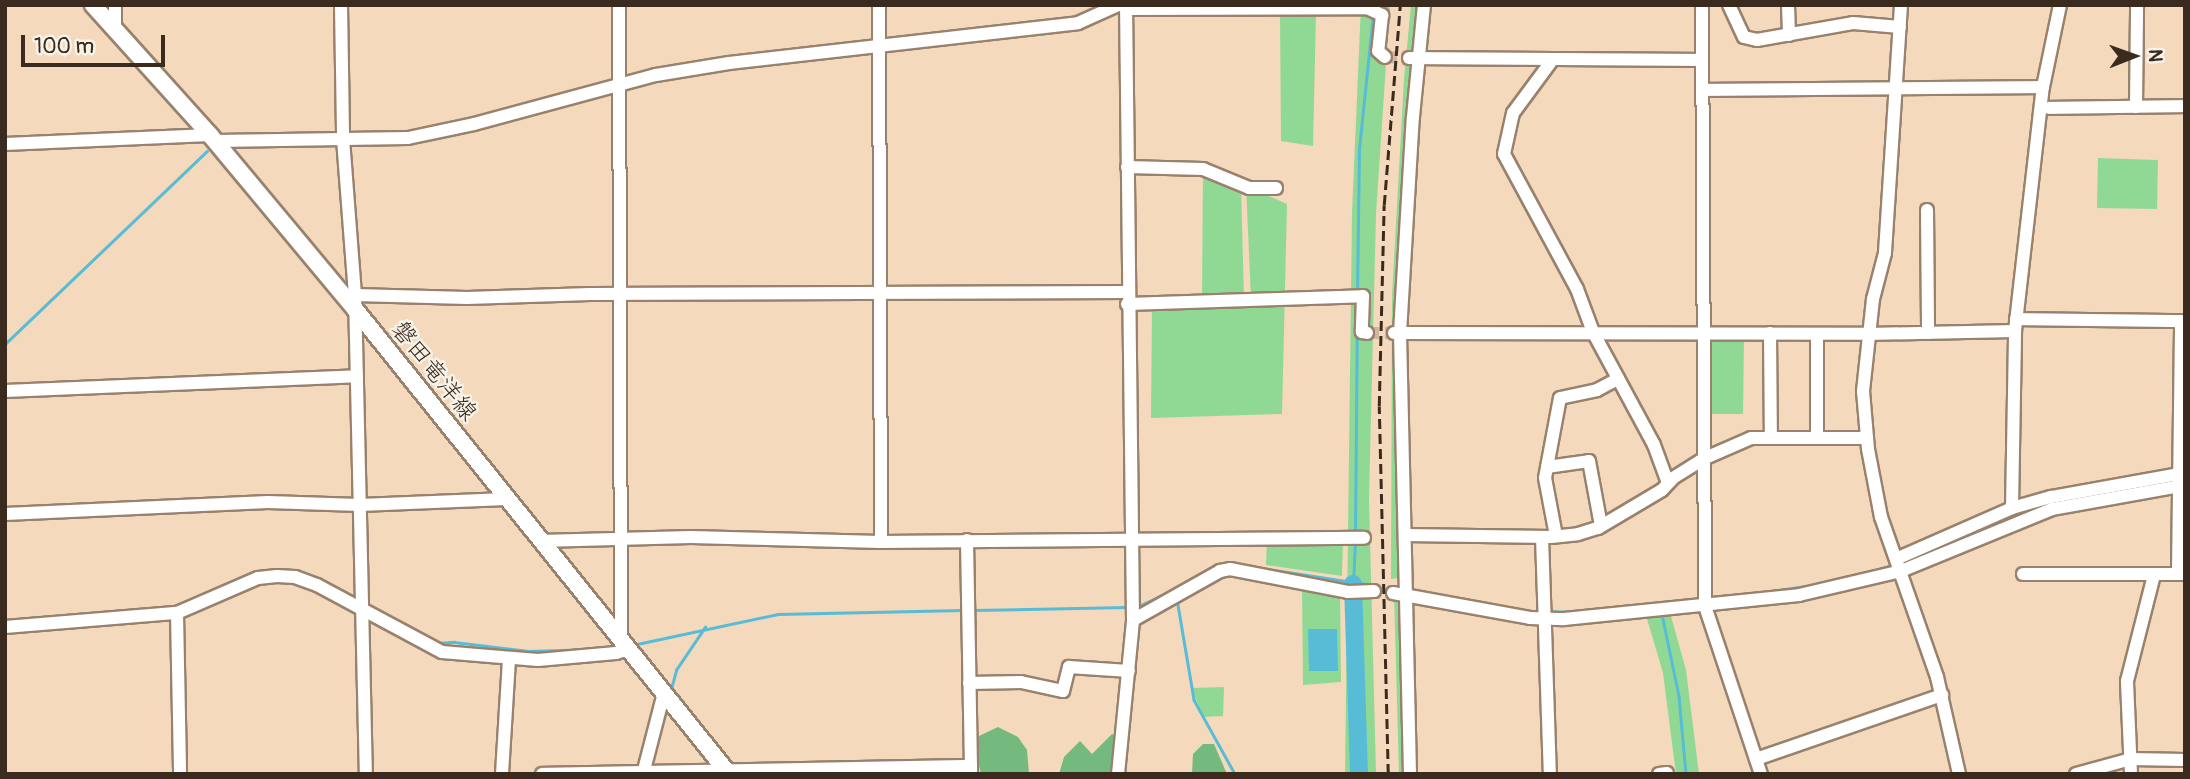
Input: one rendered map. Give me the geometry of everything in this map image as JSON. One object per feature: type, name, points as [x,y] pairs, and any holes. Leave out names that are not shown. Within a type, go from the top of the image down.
[{"type":"main road","name":"磐田竜洋線","points":[[93,5],[355,302],[506,499],[728,772]]},
{"type":"street","points":[[115,5],[115,30]]},
{"type":"street","points":[[341,5],[343,139],[355,302],[366,774]]},
{"type":"street","points":[[5,627],[177,613],[258,578],[277,576],[295,577],[317,585],[442,652],[509,659],[570,659],[616,653],[624,645],[620,541],[619,5]]},
{"type":"street","points":[[879,5],[881,542]]},
{"type":"street","points":[[1410,774],[1399,594],[1405,535],[1397,333],[1415,59],[1424,5]]},
{"type":"street","points":[[1702,5],[1704,606],[1761,774]]},
{"type":"street","points":[[1729,5],[1744,37],[1757,40],[1853,23],[1900,27]]},
{"type":"street","points":[[1788,5],[1789,35]]},
{"type":"street","points":[[1901,5],[1885,253],[1868,334],[1863,391],[1867,438],[1881,517],[1942,695],[1959,774]]},
{"type":"street","points":[[2012,508],[2015,325],[2043,87],[2060,5]]},
{"type":"street","points":[[2136,107],[2137,5]]},
{"type":"street","points":[[1118,774],[1133,620],[1123,6]]},
{"type":"street","points":[[5,144],[213,138],[383,140],[438,133],[619,82],[729,63],[1078,23],[1123,6],[1367,8],[1382,15],[1378,51],[1385,57]]},
{"type":"street","points":[[1415,59],[1702,60]]},
{"type":"street","points":[[1553,60],[1513,113],[1504,154],[1577,289],[1593,332],[1654,444],[1668,483]]},
{"type":"street","points":[[1702,90],[2043,87]]},
{"type":"street","points":[[2049,108],[2185,106]]},
{"type":"street","points":[[1127,167],[1203,169],[1249,188],[1276,188]]},
{"type":"street","points":[[1927,209],[1928,333]]},
{"type":"street","points":[[355,302],[620,294],[1127,298],[1363,296],[1362,332],[1367,333]]},
{"type":"street","points":[[1397,333],[1868,334],[1928,333],[2015,325],[2183,321],[2181,574],[2023,574]]},
{"type":"street","points":[[1770,333],[1771,438]]},
{"type":"street","points":[[1817,334],[1817,438]]},
{"type":"street","points":[[5,391],[357,376]]},
{"type":"street","points":[[1550,774],[1545,619],[1549,536],[1545,478],[1560,398],[1597,390],[1618,379]]},
{"type":"street","points":[[1405,535],[1578,534],[1601,526],[1662,490],[1703,459],[1751,438],[1867,438]]},
{"type":"street","points":[[1547,467],[1589,461],[1601,526]]},
{"type":"street","points":[[1898,565],[2012,508],[2051,497],[2182,479]]},
{"type":"street","points":[[1399,594],[1545,619],[1704,606],[1807,593],[1898,565],[2052,509],[2182,479]]},
{"type":"street","points":[[5,514],[268,502],[360,505],[506,499]]},
{"type":"street","points":[[540,541],[620,541],[691,537],[881,542],[1364,538]]},
{"type":"street","points":[[542,774],[971,770],[967,540]]},
{"type":"street","points":[[1133,620],[1220,571],[1230,569],[1348,592],[1374,591]]},
{"type":"street","points":[[2131,774],[2127,681],[2154,575]]},
{"type":"street","points":[[177,613],[180,774]]},
{"type":"street","points":[[502,774],[509,659]]},
{"type":"street","points":[[969,683],[1021,682],[1063,691],[1069,667],[1129,671]]},
{"type":"street","points":[[644,773],[664,693]]},
{"type":"street","points":[[1756,759],[1942,695]]},
{"type":"street","points":[[2076,774],[2131,759],[2185,760]]},
{"type":"street","points":[[1659,774],[1667,773]]},
{"type":"green space","points":[[1361,5],[1390,5],[1376,214],[1369,498],[1376,774],[1345,774],[1352,213]]},
{"type":"green space","points":[[1411,5],[1424,5],[1401,331],[1405,577],[1391,579],[1392,296],[1404,79]]},
{"type":"green space","points":[[1280,12],[1316,12],[1313,146],[1281,141]]},
{"type":"green space","points":[[2098,158],[2158,160],[2157,209],[2097,208]]},
{"type":"green space","points":[[1203,169],[1241,185],[1244,300],[1251,299],[1246,186],[1287,204],[1282,414],[1151,418],[1152,303],[1202,301]]},
{"type":"green space","points":[[1710,333],[1744,337],[1743,414],[1708,414]]},
{"type":"green space","points":[[1267,539],[1343,539],[1342,576],[1266,565]]},
{"type":"green space","points":[[1302,583],[1340,590],[1341,682],[1303,685]]},
{"type":"green space","points":[[1394,593],[1405,596],[1410,774],[1399,774]]},
{"type":"green space","points":[[1669,609],[1686,670],[1699,774],[1676,774],[1663,673],[1645,612]]},
{"type":"green space","points":[[1224,687],[1223,716],[1202,717],[1192,688]]},
{"type":"green space","points":[[998,727],[1018,737],[1027,750],[1029,774],[981,774],[976,753],[977,737]]},
{"type":"green space","points":[[1112,734],[1119,738],[1113,774],[1059,774],[1064,757],[1080,741],[1092,754]]},
{"type":"green space","points":[[1203,744],[1214,744],[1227,774],[1192,774],[1193,754]]},
{"type":"water","points":[[1308,629],[1337,629],[1338,671],[1309,671]]},
{"type":"waterway","points":[[1357,293],[1359,149],[1373,14]]},
{"type":"waterway","points":[[418,142],[466,132]]},
{"type":"waterway","points":[[348,145],[373,145]]},
{"type":"waterway","points":[[5,344],[207,151]]},
{"type":"waterway","points":[[1355,535],[1357,300]]},
{"type":"waterway","points":[[1917,556],[2023,511]]},
{"type":"waterway","points":[[1353,584],[1355,541]]},
{"type":"waterway","points":[[1236,564],[1371,585]]},
{"type":"waterway","points":[[1870,572],[1894,564]]},
{"type":"waterway","points":[[1353,584],[1359,774]]},
{"type":"waterway","points":[[1757,593],[1820,584]]},
{"type":"waterway","points":[[1410,589],[1445,596]]},
{"type":"waterway","points":[[1137,607],[1172,591]]},
{"type":"waterway","points":[[1177,599],[1194,700],[1235,774]]},
{"type":"waterway","points":[[1684,601],[1698,599]]},
{"type":"waterway","points":[[973,610],[1127,607]]},
{"type":"waterway","points":[[637,644],[778,614],[963,610]]},
{"type":"waterway","points":[[1524,611],[1542,611]]},
{"type":"waterway","points":[[1548,611],[1573,612]]},
{"type":"waterway","points":[[9,621],[90,614]]},
{"type":"waterway","points":[[1662,614],[1679,696],[1686,774]]},
{"type":"waterway","points":[[671,689],[676,670],[705,627]]},
{"type":"waterway","points":[[438,643],[454,642],[528,651],[596,649]]},
{"type":"tunnel","points":[[1385,57],[1409,58]]},
{"type":"tunnel","points":[[1367,333],[1393,333]]},
{"type":"railway","points":[[1388,774],[1379,406],[1384,205],[1400,5]]}]
